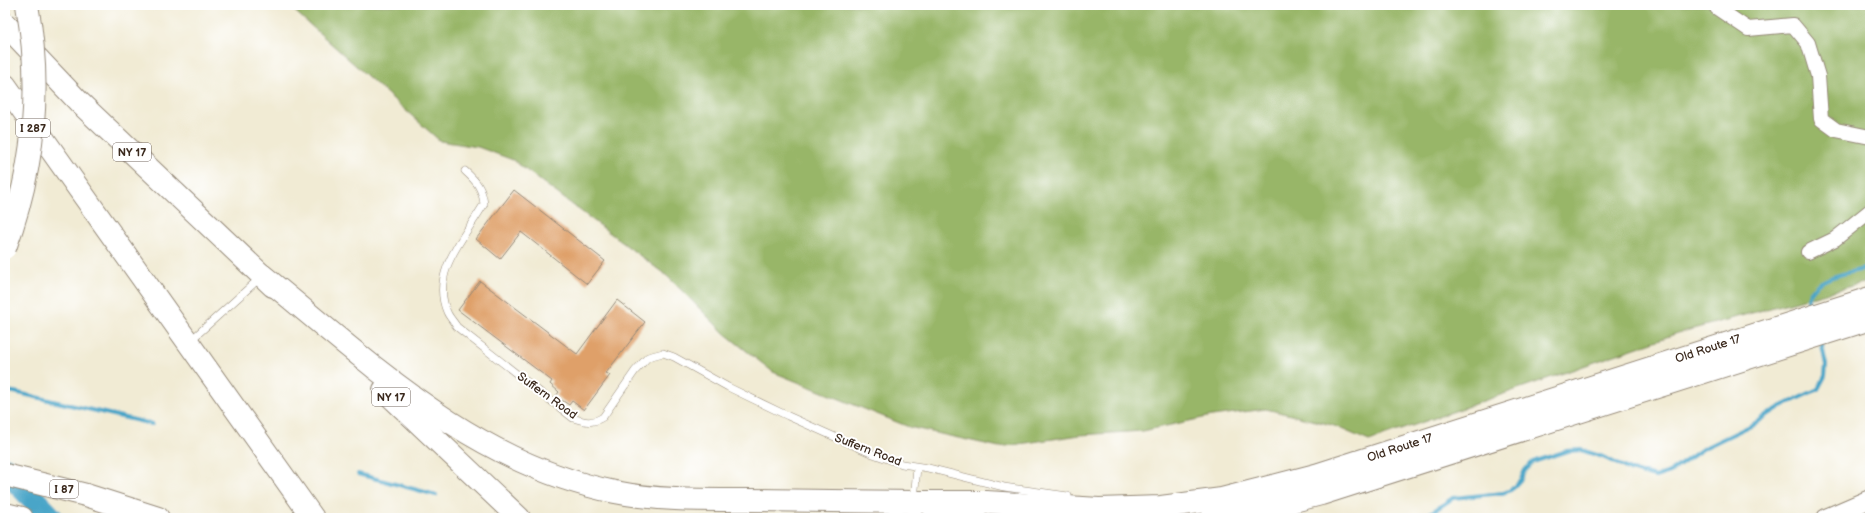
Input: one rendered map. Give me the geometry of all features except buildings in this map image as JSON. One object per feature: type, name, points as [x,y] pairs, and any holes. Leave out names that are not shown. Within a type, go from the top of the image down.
[{"type":"main road","name":"I 287","points":[[5,248],[19,207],[33,131],[36,79],[34,48],[28,5]]},
{"type":"main road","name":"NY 17","points":[[5,24],[79,102],[519,518]]},
{"type":"main road","points":[[5,85],[313,518]]},
{"type":"main road","points":[[262,275],[387,377],[439,416],[506,456],[564,479],[616,492],[674,499],[914,512],[976,518]]},
{"type":"main road","name":"Old Route 17","points":[[1212,518],[1259,510],[1321,494],[1816,326],[1870,298]]},
{"type":"main road","name":"Old Route 17","points":[[914,512],[986,502],[1130,509],[1161,507],[1222,499],[1285,484],[1816,326],[1870,319]]},
{"type":"main road","name":"I 87","points":[[5,475],[122,506],[158,518]]},
{"type":"main road","points":[[5,514],[22,518]]},
{"type":"street","points":[[1717,5],[1717,8],[1748,29],[1792,25],[1808,43],[1818,76],[1821,119],[1836,130],[1870,137]]},
{"type":"street","points":[[1808,252],[1835,238],[1870,211]]},
{"type":"street","points":[[1826,518],[1870,499]]},
{"type":"lane","name":"Suffern Road","points":[[465,171],[474,179],[482,191],[484,204],[448,261],[441,289],[447,313],[457,327],[573,418],[587,423],[596,422],[603,417],[635,371],[648,357],[663,353],[674,357],[728,387],[816,429],[873,454],[917,467],[1004,487],[1078,497]]},
{"type":"lane","points":[[188,342],[262,275]]},
{"type":"lane","name":"Suffern Road","points":[[914,512],[917,467]]},
{"type":"lane","points":[[1126,500],[1161,500],[1224,495],[1285,484]]},
{"type":"green space","points":[[288,5],[1870,5],[1870,281],[1678,333],[1369,441],[1332,425],[1266,409],[1212,416],[1143,431],[1080,435],[999,447],[909,427],[773,372],[724,333],[667,276],[513,160],[478,147],[440,141]]},
{"type":"waterway","points":[[1811,309],[1808,300],[1810,292],[1816,286],[1833,277],[1870,268]]},
{"type":"waterway","points":[[1423,518],[1453,498],[1503,493],[1511,490],[1521,479],[1525,470],[1533,462],[1567,451],[1581,450],[1603,457],[1630,470],[1655,477],[1670,472],[1704,448],[1752,425],[1780,407],[1818,389],[1825,376],[1826,365],[1821,341]]},
{"type":"waterway","points":[[5,391],[152,424]]},
{"type":"waterway","points":[[5,469],[51,518]]},
{"type":"waterway","points":[[358,474],[436,495]]}]
